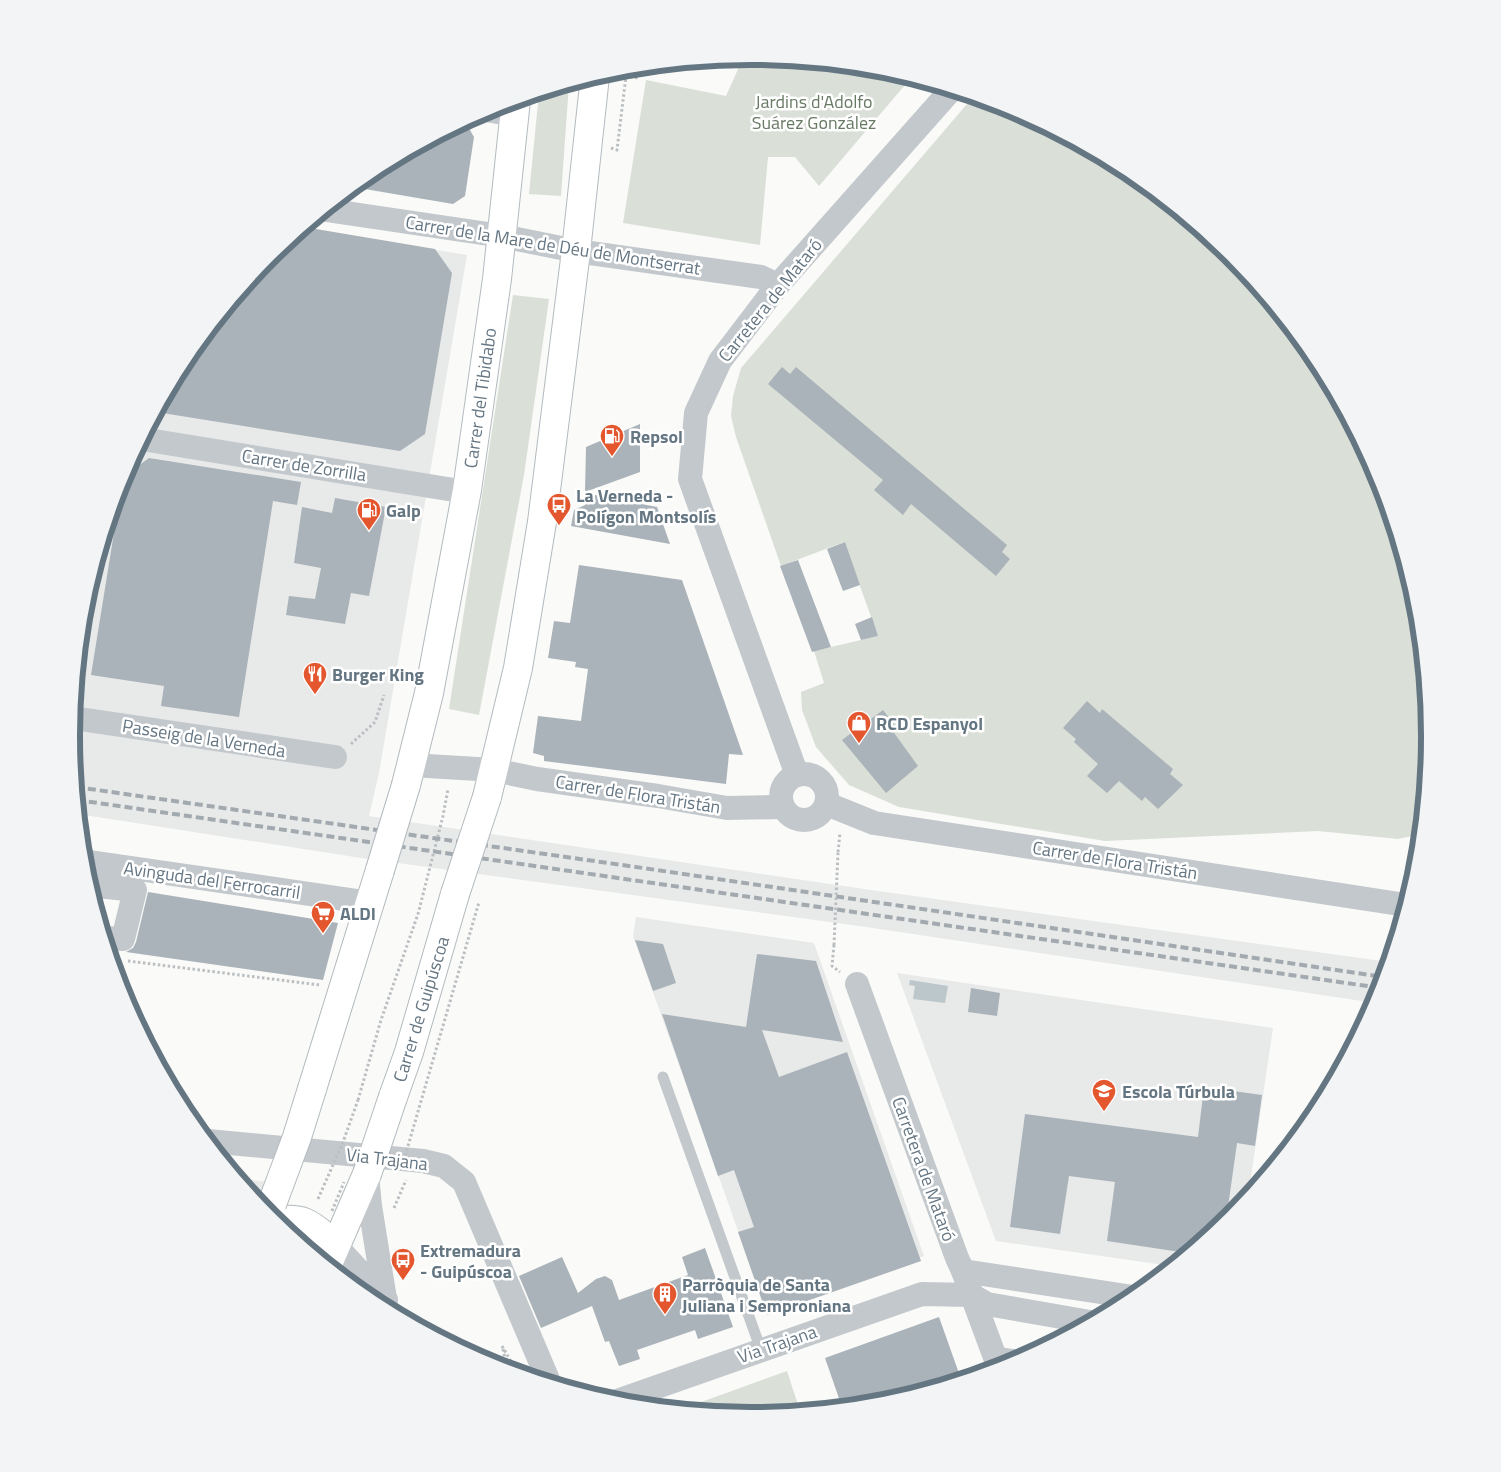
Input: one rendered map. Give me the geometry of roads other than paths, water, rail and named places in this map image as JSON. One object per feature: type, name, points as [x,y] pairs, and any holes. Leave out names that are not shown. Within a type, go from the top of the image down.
[{"type":"main road","points":[[576,251],[594,84]]},
{"type":"main road","name":"Carrer del Tibidabo","points":[[409,775],[429,693],[466,492],[496,289],[515,108]]},
{"type":"main road","name":"Carrer de Guipúscoa","points":[[332,1254],[372,1196],[393,1097],[469,893],[486,797],[518,668],[542,522],[576,251]]},
{"type":"main road","points":[[274,1208],[371,903],[409,775]]},
{"type":"main road","points":[[287,1220],[308,1222],[332,1254]]},
{"type":"street","name":"Carretera de Mataró","points":[[797,775],[690,479],[696,414],[720,361],[778,286],[947,95]]},
{"type":"street","name":"Carrer de la Mare de Déu de Montserrat","points":[[333,211],[502,236],[576,251],[761,276],[778,286]]},
{"type":"street","name":"Carrer de Zorrilla","points":[[149,440],[466,492]]},
{"type":"street","name":"Passeig de la Verneda","points":[[80,719],[335,757]]},
{"type":"street","points":[[409,775],[494,770]]},
{"type":"street","name":"Carrer de Flora Tristán","points":[[494,770],[727,808],[783,808]]},
{"type":"street","points":[[797,775],[810,775],[821,782],[827,794],[826,804],[819,815],[807,820],[794,818],[783,808],[782,790],[788,781],[797,775]]},
{"type":"street","name":"Carrer de Flora Tristán","points":[[826,804],[874,823],[1400,904]]},
{"type":"street","name":"Avinguda del Ferrocarril","points":[[91,862],[371,903]]},
{"type":"street","points":[[96,886],[135,890],[123,939],[111,938]]},
{"type":"street","name":"Carretera de Mataró","points":[[857,984],[996,1360]]},
{"type":"street","name":"Via Trajana","points":[[217,1143],[423,1161],[444,1166],[464,1182],[546,1374]]},
{"type":"street","points":[[372,1196],[388,1300]]},
{"type":"street","points":[[332,1254],[368,1287]]},
{"type":"street","points":[[963,1271],[1121,1295]]},
{"type":"street","points":[[999,1276],[1010,1308]]},
{"type":"street","name":"Via Trajana","points":[[631,1396],[922,1294],[971,1294]]},
{"type":"street","points":[[971,1294],[988,1304],[1080,1320]]},
{"type":"lane","points":[[663,1077],[761,1350]]},
{"type":"railway","points":[[82,788],[1377,976]]},
{"type":"railway","points":[[83,801],[1372,987]]},
{"type":"place","name":"Repsol","points":[[612,457]]},
{"type":"place","name":"La Verneda - Polígon Montsolís","points":[[559,526]]},
{"type":"place","name":"Galp","points":[[369,531]]},
{"type":"place","name":"Burger King","points":[[315,695]]},
{"type":"place","name":"RCD Espanyol","points":[[859,744]]},
{"type":"place","name":"ALDI","points":[[323,934]]},
{"type":"place","name":"Escola Túrbula","points":[[1104,1112]]},
{"type":"place","name":"Extremadura - Guipúscoa","points":[[403,1281]]},
{"type":"place","name":"Parròquia de Santa Juliana i Semproniana","points":[[665,1315]]},
{"type":"park label","name":"Jardins d'Adolfo Suárez González","points":[[814,111]]}]
